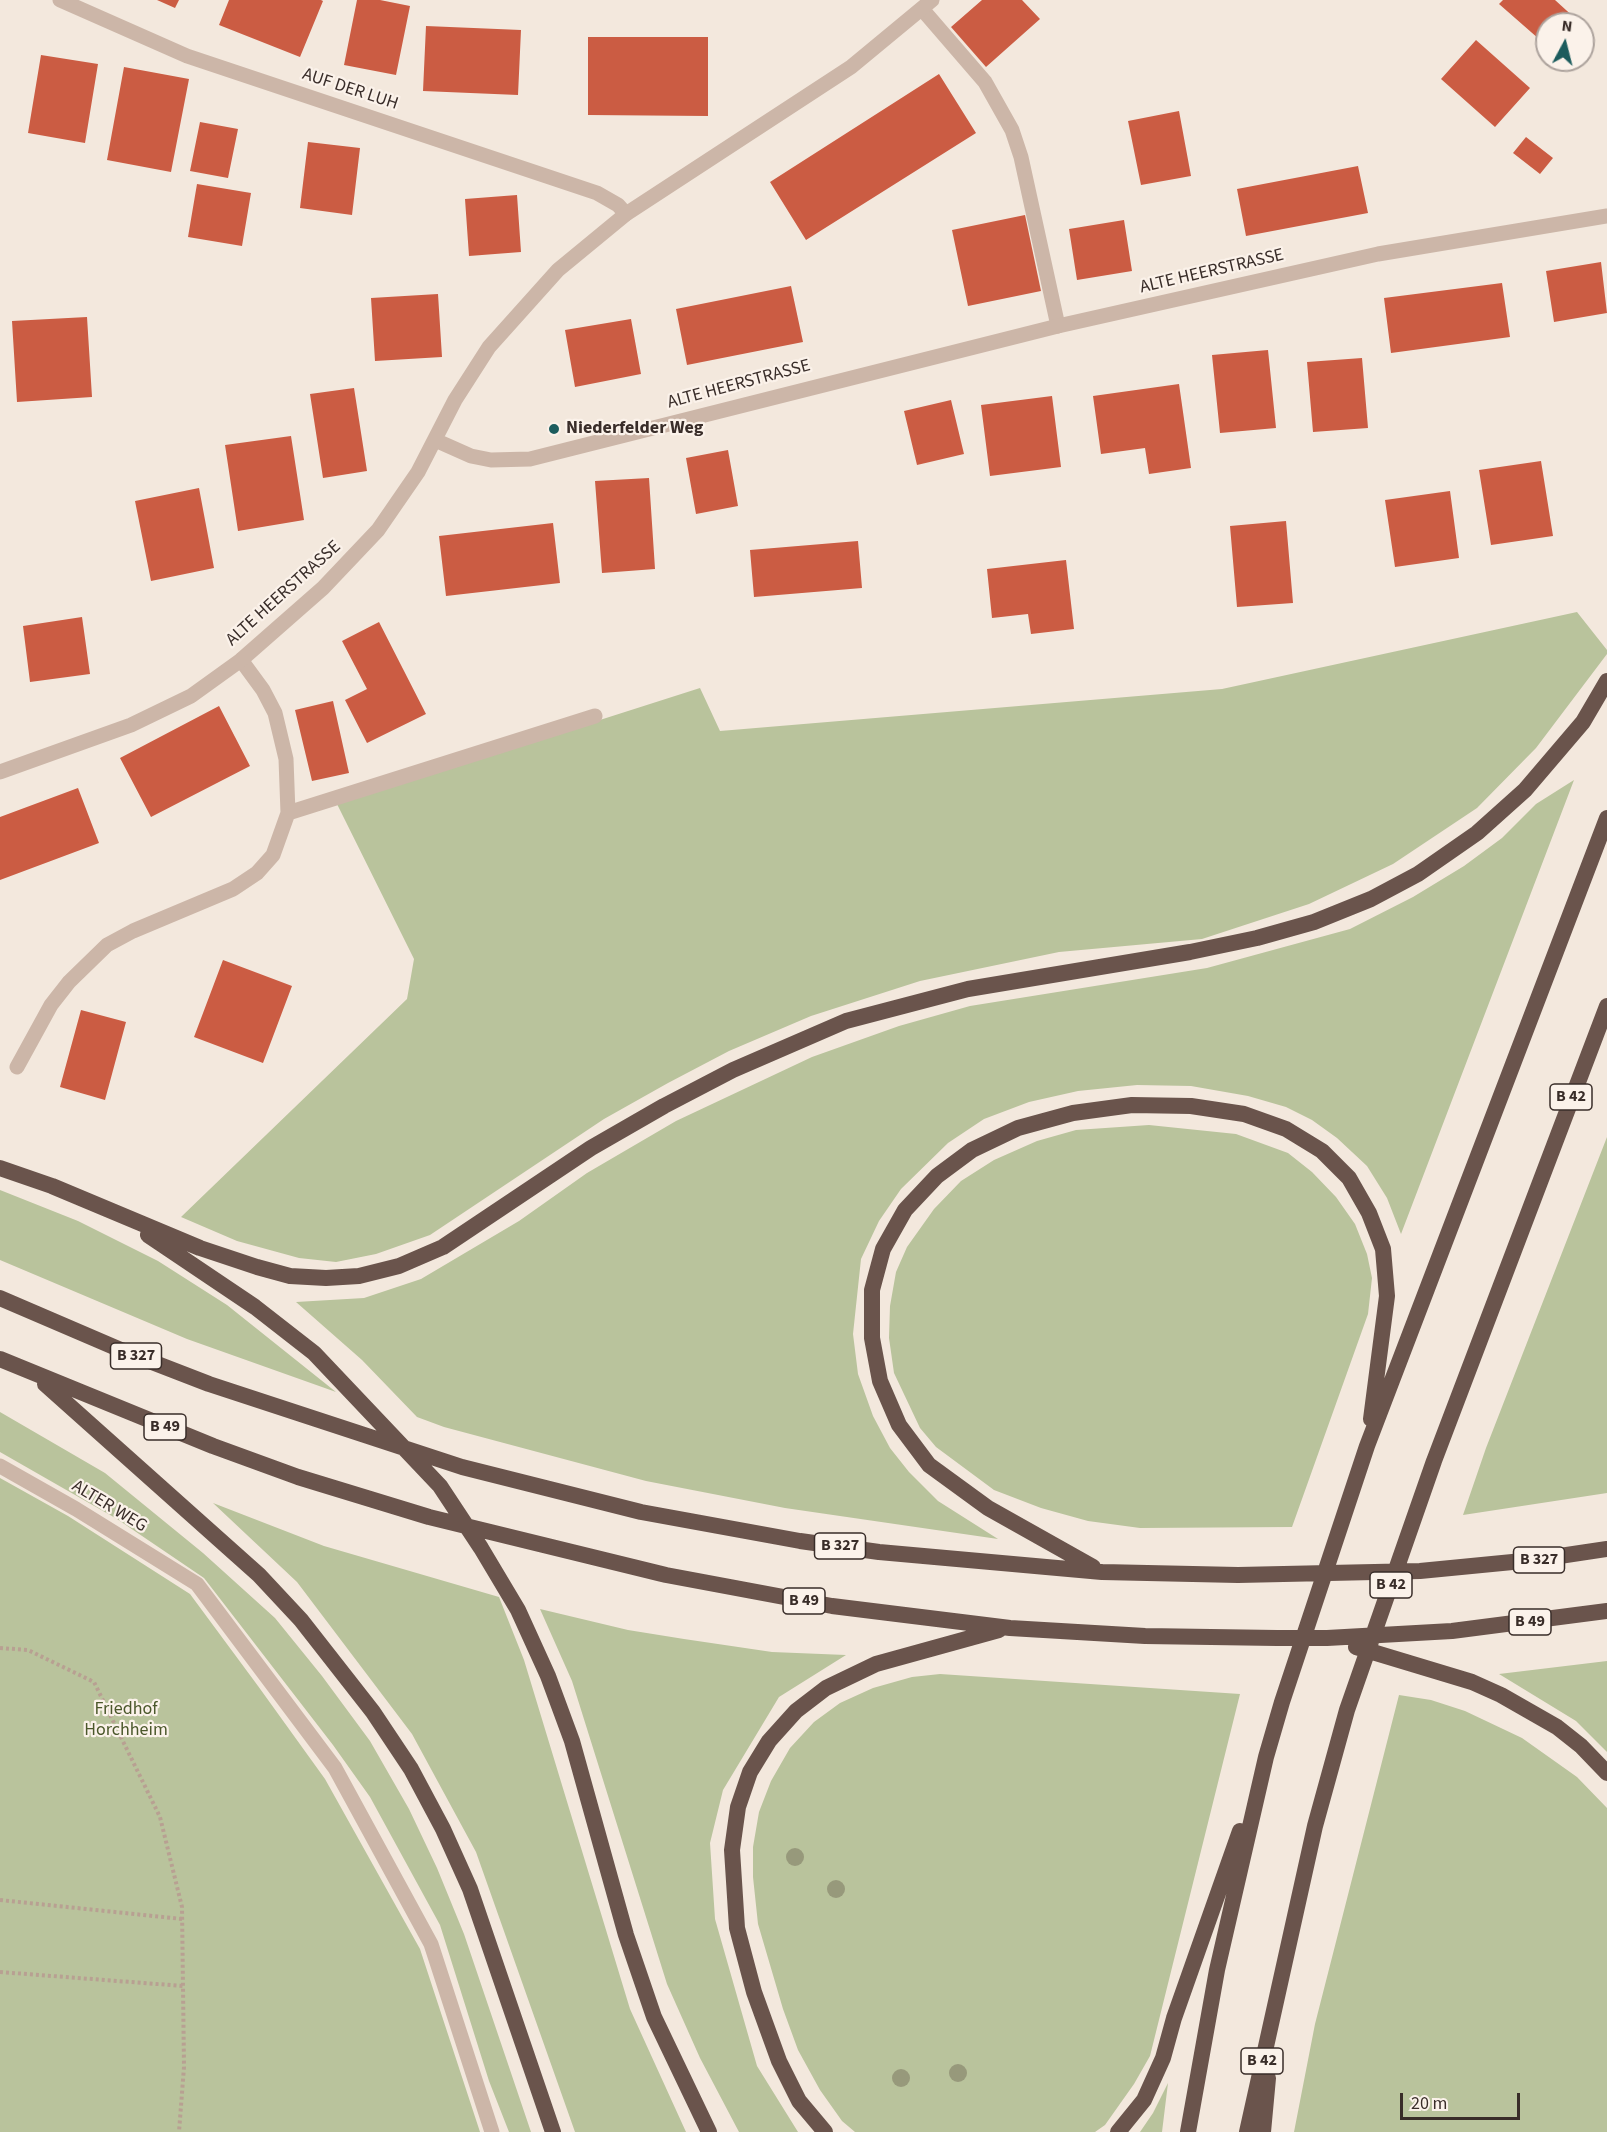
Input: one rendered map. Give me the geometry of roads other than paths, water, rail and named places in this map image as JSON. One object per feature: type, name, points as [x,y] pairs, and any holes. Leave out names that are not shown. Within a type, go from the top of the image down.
[{"type":"highway","points":[[0,1168],[200,1248],[257,1268],[290,1276],[326,1278],[359,1276],[399,1266],[443,1247],[591,1148],[664,1106],[742,1065],[846,1022],[968,988],[1190,952],[1257,938],[1314,922],[1371,899],[1418,874],[1477,832],[1525,790],[1583,722],[1607,681]]},
{"type":"highway","points":[[1118,2132],[1144,2100],[1163,2058],[1174,2018],[1266,1757],[1367,1446],[1607,818]]},
{"type":"highway","name":"B 42","points":[[1247,2132],[1276,1990],[1315,1826],[1347,1710],[1434,1461],[1607,1006]]},
{"type":"highway","points":[[1102,1572],[988,1508],[929,1465],[899,1425],[880,1381],[872,1338],[872,1290],[883,1249],[905,1210],[937,1176],[972,1150],[1009,1132],[1073,1113],[1132,1105],[1191,1106],[1244,1114],[1286,1130],[1322,1151],[1349,1178],[1369,1213],[1383,1249],[1387,1296],[1367,1446]]},
{"type":"highway","points":[[104,1208],[178,1253],[314,1353],[440,1486],[481,1548],[518,1610],[548,1676],[572,1741],[626,1935],[654,2017],[709,2132]]},
{"type":"highway","name":"B 327","points":[[0,1298],[121,1350],[274,1407],[462,1467],[582,1499],[726,1528],[857,1549],[1102,1572],[1238,1575],[1367,1573],[1471,1567],[1607,1549]]},
{"type":"highway","points":[[0,1359],[33,1374],[259,1575],[301,1620],[373,1712],[411,1769],[443,1829],[470,1889],[553,2132]]},
{"type":"highway","name":"B 49","points":[[33,1374],[213,1446],[298,1477],[429,1517],[602,1561],[832,1606],[1010,1628],[1144,1636],[1327,1638],[1452,1631],[1607,1611]]},
{"type":"highway","points":[[825,2132],[800,2101],[779,2061],[754,1992],[737,1928],[732,1850],[738,1807],[750,1772],[776,1734],[796,1712],[826,1688],[876,1664],[908,1653],[1010,1628]]},
{"type":"highway","points":[[1327,1638],[1472,1682],[1528,1709],[1581,1746],[1607,1773]]},
{"type":"highway","points":[[1188,2132],[1218,1970],[1266,1757]]},
{"type":"highway","points":[[1263,2132],[1276,1990]]},
{"type":"street","name":"AUF DER LUH","points":[[60,0],[187,56],[597,193],[618,205],[626,214]]},
{"type":"street","points":[[435,440],[471,374],[507,325],[558,270],[626,214],[851,67],[927,4],[1000,104],[1012,130],[1021,157],[1058,326]]},
{"type":"street","name":"ALTE HEERSTRASSE","points":[[0,772],[131,725],[191,696],[241,660],[352,560],[400,500],[435,440],[471,456],[490,460],[531,459],[1058,326],[1378,254],[1607,216]]},
{"type":"street","points":[[17,1067],[51,1005],[88,962],[107,945],[133,930],[233,889],[257,873],[273,855],[288,813],[289,787],[282,734],[263,690],[241,660]]},
{"type":"street","points":[[288,813],[595,716]]},
{"type":"street","name":"ALTER WEG","points":[[0,1466],[76,1509],[197,1584],[335,1768],[431,1944],[492,2132]]},
{"type":"place","name":"Niederfelder Weg","points":[[554,429]]},
{"type":"park label","name":"Friedhof Horchheim","points":[[126,1720]]}]
